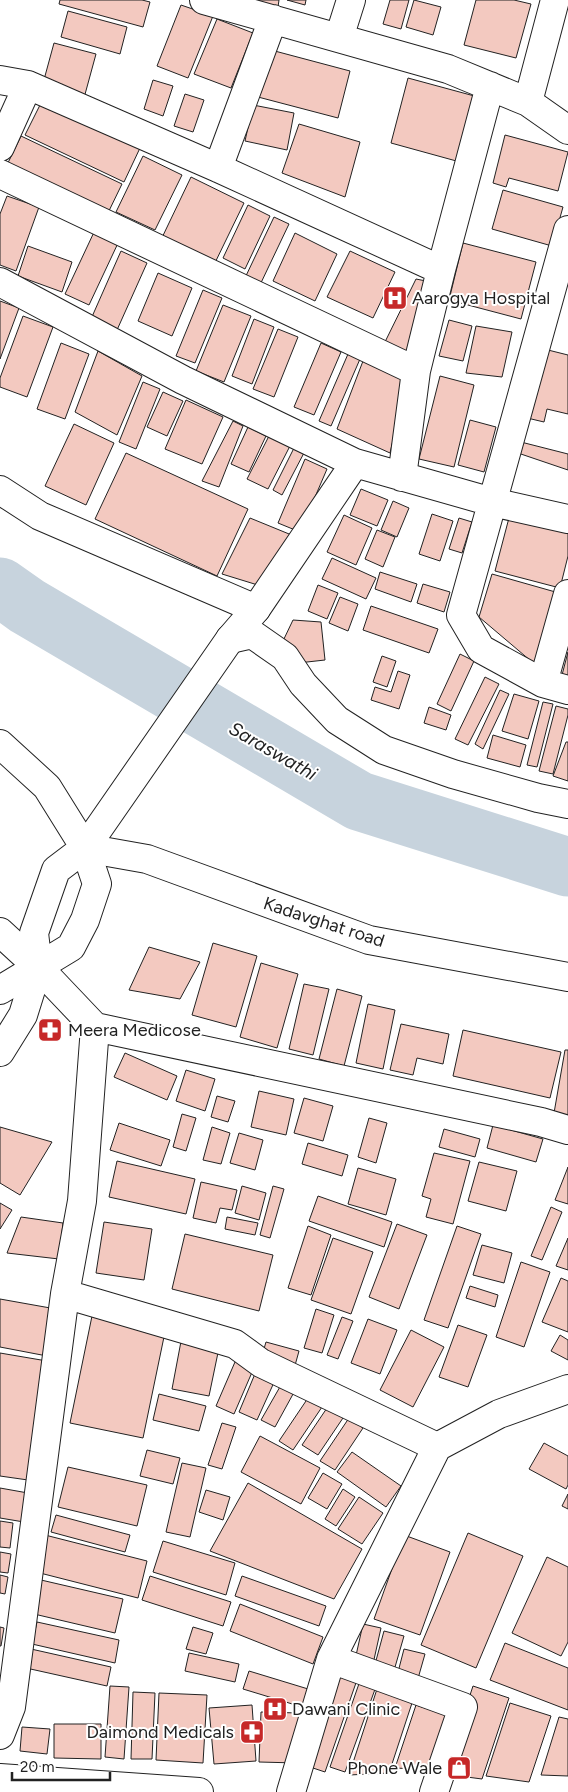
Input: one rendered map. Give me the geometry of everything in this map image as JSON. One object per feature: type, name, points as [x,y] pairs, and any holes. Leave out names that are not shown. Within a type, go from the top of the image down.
[{"type":"street","points":[[204,0],[448,69],[528,102],[568,130]]},
{"type":"street","points":[[340,38],[351,0]]},
{"type":"street","points":[[528,102],[555,0]]},
{"type":"street","points":[[218,168],[273,19]]},
{"type":"street","points":[[0,80],[28,85],[218,168],[441,270]]},
{"type":"street","points":[[0,147],[28,85]]},
{"type":"street","points":[[402,477],[416,371],[490,86]]},
{"type":"street","points":[[0,174],[416,371]]},
{"type":"street","points":[[568,230],[462,616],[482,649],[555,686],[568,594]]},
{"type":"street","points":[[0,282],[183,380],[355,463],[492,502],[568,519]]},
{"type":"street","points":[[0,1052],[23,1015],[38,967],[34,933],[56,870],[85,848],[230,639],[256,609],[355,463]]},
{"type":"street","points":[[0,490],[40,516],[256,609]]},
{"type":"street","points":[[230,639],[252,634],[285,657],[303,684],[337,720],[384,750],[454,774],[538,798],[568,804]]},
{"type":"street","points":[[0,744],[47,787],[85,848],[97,884],[85,920],[71,947],[0,990]]},
{"type":"street","name":"Kadavghat road","points":[[85,848],[147,859],[369,940],[568,977]]},
{"type":"street","points":[[0,932],[38,967],[95,1027],[541,1122],[568,1130]]},
{"type":"street","points":[[0,1735],[11,1707],[65,1294],[82,1201],[95,1027]]},
{"type":"street","points":[[65,1294],[235,1344],[261,1363],[437,1447]]},
{"type":"street","points":[[291,1792],[331,1659],[437,1447],[500,1414],[568,1389]]},
{"type":"street","points":[[331,1659],[463,1708],[434,1792]]},
{"type":"street","points":[[0,1778],[199,1792]]},
{"type":"building","points":[[60,0],[142,0],[150,2],[143,27],[59,4]]},
{"type":"building","points":[[253,0],[279,0],[278,7]]},
{"type":"building","points":[[287,0],[306,0],[305,5]]},
{"type":"building","points":[[390,0],[409,0],[401,29],[383,24]]},
{"type":"building","points":[[414,0],[441,7],[433,35],[406,27]]},
{"type":"building","points":[[476,0],[514,0],[531,4],[516,58],[464,45]]},
{"type":"building","points":[[181,5],[213,16],[188,78],[157,66]]},
{"type":"building","points":[[68,11],[127,27],[120,54],[61,37]]},
{"type":"building","points":[[217,19],[253,33],[231,88],[194,74]]},
{"type":"building","points":[[54,43],[96,54],[84,98],[42,87]]},
{"type":"building","points":[[271,50],[350,71],[338,118],[258,97]]},
{"type":"building","points":[[408,78],[478,97],[460,162],[391,143]]},
{"type":"building","points":[[153,80],[173,86],[163,116],[144,109]]},
{"type":"building","points":[[185,94],[204,100],[193,132],[174,126]]},
{"type":"building","points":[[42,101],[140,148],[124,182],[25,135]]},
{"type":"building","points":[[253,105],[294,113],[287,150],[245,141]]},
{"type":"building","points":[[299,124],[360,142],[345,197],[282,173]]},
{"type":"building","points":[[505,135],[568,152],[558,191],[509,178],[506,187],[493,183]]},
{"type":"building","points":[[21,136],[122,184],[106,217],[5,169]]},
{"type":"building","points":[[143,156],[182,175],[155,230],[116,212]]},
{"type":"building","points":[[191,177],[244,203],[211,271],[158,246]]},
{"type":"building","points":[[503,190],[563,207],[552,246],[492,229]]},
{"type":"building","points":[[7,196],[39,207],[16,271],[0,265],[0,214]]},
{"type":"building","points":[[248,205],[270,216],[245,269],[223,258]]},
{"type":"building","points":[[274,217],[289,224],[259,287],[244,280]]},
{"type":"building","points":[[95,230],[119,241],[89,305],[65,294]]},
{"type":"building","points":[[295,233],[337,254],[315,301],[273,281]]},
{"type":"building","points":[[463,243],[536,262],[521,319],[449,300]]},
{"type":"building","points":[[28,246],[72,262],[62,292],[18,276]]},
{"type":"building","points":[[121,251],[147,263],[117,330],[91,319]]},
{"type":"building","points":[[350,251],[395,272],[373,318],[327,297]]},
{"type":"building","points":[[158,273],[192,288],[172,336],[138,321]]},
{"type":"building","points":[[416,279],[426,281],[406,360],[382,348]]},
{"type":"building","points":[[203,290],[222,298],[195,363],[176,356]]},
{"type":"building","points":[[0,301],[19,308],[0,359]]},
{"type":"building","points":[[223,305],[251,316],[224,382],[196,371]]},
{"type":"building","points":[[23,316],[53,327],[27,397],[0,387],[0,378]]},
{"type":"building","points":[[254,319],[274,327],[252,384],[232,376]]},
{"type":"building","points":[[449,320],[472,326],[463,361],[439,356]]},
{"type":"building","points":[[476,326],[512,332],[502,377],[466,373]]},
{"type":"building","points":[[278,329],[298,337],[274,397],[253,389]]},
{"type":"building","points":[[61,343],[89,354],[65,419],[37,409]]},
{"type":"building","points":[[321,343],[341,352],[314,415],[294,407]]},
{"type":"building","points":[[540,348],[568,355],[568,414],[547,409],[544,422],[523,417]]},
{"type":"building","points":[[98,351],[142,376],[117,435],[75,412]]},
{"type":"building","points":[[348,354],[360,359],[331,426],[319,421]]},
{"type":"building","points":[[363,361],[407,381],[390,453],[337,429]]},
{"type":"building","points":[[440,376],[474,385],[454,467],[419,459]]},
{"type":"building","points":[[143,382],[160,389],[136,449],[119,442]]},
{"type":"building","points":[[163,392],[183,401],[167,436],[147,427]]},
{"type":"building","points":[[186,400],[223,417],[202,464],[165,449]]},
{"type":"building","points":[[470,420],[496,427],[484,472],[458,465]]},
{"type":"building","points":[[233,421],[243,426],[219,487],[202,481]]},
{"type":"building","points":[[74,424],[114,443],[86,505],[45,486]]},
{"type":"building","points":[[248,427],[266,436],[249,472],[231,464]]},
{"type":"building","points":[[270,434],[291,444],[268,489],[247,479]]},
{"type":"building","points":[[513,440],[568,454],[568,470],[512,451]]},
{"type":"building","points":[[295,446],[305,451],[282,495],[273,490]]},
{"type":"building","points":[[126,453],[248,509],[217,576],[95,519]]},
{"type":"building","points":[[305,459],[327,469],[300,532],[278,523]]},
{"type":"building","points":[[361,489],[388,500],[377,526],[350,515]]},
{"type":"building","points":[[393,501],[409,508],[397,537],[381,530]]},
{"type":"building","points":[[432,514],[453,521],[440,561],[419,554]]},
{"type":"building","points":[[510,514],[568,529],[568,556],[560,588],[495,571]]},
{"type":"building","points":[[344,515],[372,528],[356,565],[327,552]]},
{"type":"building","points":[[250,518],[294,536],[261,586],[222,574]]},
{"type":"building","points":[[459,518],[472,522],[462,553],[449,549]]},
{"type":"building","points":[[377,530],[395,537],[383,567],[365,559]]},
{"type":"building","points":[[332,558],[376,578],[366,599],[322,579]]},
{"type":"building","points":[[380,572],[417,584],[411,602],[375,589]]},
{"type":"building","points":[[492,574],[559,593],[538,667],[479,617]]},
{"type":"building","points":[[423,584],[450,592],[444,612],[417,603]]},
{"type":"building","points":[[318,585],[338,593],[327,619],[308,611]]},
{"type":"building","points":[[340,597],[358,604],[348,631],[329,623]]},
{"type":"building","points":[[371,606],[438,629],[429,653],[363,630]]},
{"type":"building","points":[[293,620],[321,622],[325,660],[298,663],[282,643]]},
{"type":"building","points":[[568,652],[568,676],[562,675]]},
{"type":"building","points":[[460,654],[474,661],[451,711],[437,704]]},
{"type":"building","points":[[382,656],[396,661],[387,687],[373,682]]},
{"type":"building","points":[[398,671],[410,675],[399,709],[371,700],[375,687],[391,692]]},
{"type":"building","points":[[485,677],[499,684],[468,745],[455,739]]},
{"type":"building","points":[[500,690],[509,694],[483,749],[475,744]]},
{"type":"building","points":[[514,694],[539,701],[528,739],[502,731]]},
{"type":"building","points":[[543,702],[553,704],[537,767],[527,765]]},
{"type":"building","points":[[556,706],[568,709],[568,715],[553,774],[539,771]]},
{"type":"building","points":[[429,707],[451,715],[446,730],[424,723]]},
{"type":"building","points":[[493,735],[526,745],[520,767],[487,758]]},
{"type":"building","points":[[566,742],[568,742],[568,781],[553,776]]},
{"type":"building","points":[[213,943],[257,956],[236,1027],[192,1015]]},
{"type":"building","points":[[149,947],[200,962],[180,999],[129,990]]},
{"type":"building","points":[[261,963],[298,974],[277,1048],[240,1037]]},
{"type":"building","points":[[304,984],[329,989],[313,1055],[289,1049]]},
{"type":"building","points":[[337,989],[362,996],[344,1066],[319,1059]]},
{"type":"building","points":[[368,1004],[395,1010],[383,1069],[356,1063]]},
{"type":"building","points":[[401,1024],[449,1034],[443,1064],[417,1058],[413,1075],[390,1070]]},
{"type":"building","points":[[463,1030],[561,1052],[550,1098],[453,1076]]},
{"type":"building","points":[[565,1050],[568,1050],[568,1116],[554,1113]]},
{"type":"building","points":[[125,1053],[177,1076],[167,1100],[114,1077]]},
{"type":"building","points":[[186,1070],[215,1079],[205,1111],[176,1101]]},
{"type":"building","points":[[259,1091],[294,1099],[286,1135],[251,1127]]},
{"type":"building","points":[[217,1096],[235,1101],[228,1122],[211,1117]]},
{"type":"building","points":[[304,1098],[333,1106],[323,1141],[294,1133]]},
{"type":"building","points":[[182,1114],[196,1118],[186,1151],[173,1147]]},
{"type":"building","points":[[369,1118],[387,1123],[376,1163],[358,1157]]},
{"type":"building","points":[[119,1123],[170,1140],[161,1166],[110,1150]]},
{"type":"building","points":[[493,1125],[543,1139],[536,1162],[487,1148]]},
{"type":"building","points":[[0,1127],[52,1142],[20,1195],[0,1183]]},
{"type":"building","points":[[212,1127],[230,1133],[221,1164],[203,1160]]},
{"type":"building","points":[[444,1129],[480,1139],[475,1157],[439,1147]]},
{"type":"building","points":[[239,1133],[263,1140],[255,1170],[230,1163]]},
{"type":"building","points":[[308,1143],[348,1155],[342,1176],[302,1164]]},
{"type":"building","points":[[434,1153],[470,1161],[453,1224],[426,1217],[431,1199],[422,1196]]},
{"type":"building","points":[[117,1161],[195,1179],[186,1214],[109,1197]]},
{"type":"building","points":[[479,1162],[517,1171],[506,1211],[468,1201]]},
{"type":"building","points":[[568,1167],[568,1204],[555,1200]]},
{"type":"building","points":[[358,1168],[396,1179],[386,1215],[348,1204]]},
{"type":"building","points":[[201,1182],[237,1190],[232,1210],[220,1208],[216,1223],[193,1218]]},
{"type":"building","points":[[242,1186],[266,1193],[259,1220],[235,1213]]},
{"type":"building","points":[[273,1186],[284,1189],[270,1238],[260,1235]]},
{"type":"building","points":[[318,1196],[392,1222],[384,1247],[309,1221]]},
{"type":"building","points":[[0,1203],[12,1210],[0,1229]]},
{"type":"building","points":[[551,1207],[562,1212],[542,1260],[531,1256]]},
{"type":"building","points":[[21,1217],[63,1223],[59,1259],[7,1253]]},
{"type":"building","points":[[227,1217],[258,1223],[255,1235],[225,1229]]},
{"type":"building","points":[[104,1222],[152,1229],[144,1280],[96,1273]]},
{"type":"building","points":[[397,1224],[427,1235],[399,1309],[369,1297]]},
{"type":"building","points":[[308,1226],[331,1235],[311,1295],[288,1288]]},
{"type":"building","points":[[457,1226],[481,1234],[448,1328],[424,1320]]},
{"type":"building","points":[[185,1234],[273,1255],[259,1311],[172,1289]]},
{"type":"building","points":[[333,1238],[373,1252],[351,1314],[311,1300]]},
{"type":"building","points":[[568,1238],[568,1270],[556,1266]]},
{"type":"building","points":[[482,1245],[512,1253],[504,1283],[473,1275]]},
{"type":"building","points":[[521,1262],[550,1272],[524,1347],[496,1337]]},
{"type":"building","points":[[561,1278],[568,1281],[568,1332],[542,1322]]},
{"type":"building","points":[[470,1286],[498,1295],[495,1307],[466,1298]]},
{"type":"building","points":[[0,1299],[56,1309],[47,1356],[0,1347]]},
{"type":"building","points":[[316,1309],[334,1315],[322,1353],[304,1348]]},
{"type":"building","points":[[92,1316],[165,1332],[143,1438],[70,1423]]},
{"type":"building","points":[[342,1317],[353,1321],[338,1359],[327,1355]]},
{"type":"building","points":[[368,1319],[397,1330],[380,1374],[351,1363]]},
{"type":"building","points":[[458,1325],[487,1335],[468,1387],[439,1377]]},
{"type":"building","points":[[411,1330],[444,1347],[413,1407],[380,1390]]},
{"type":"building","points":[[560,1335],[568,1340],[568,1360],[551,1351]]},
{"type":"building","points":[[182,1336],[220,1343],[209,1396],[172,1389]]},
{"type":"building","points":[[266,1342],[299,1351],[294,1369],[261,1359]]},
{"type":"building","points":[[0,1353],[47,1361],[28,1480],[0,1476]]},
{"type":"building","points":[[238,1355],[256,1363],[234,1414],[216,1406]]},
{"type":"building","points":[[257,1369],[276,1378],[257,1420],[239,1412]]},
{"type":"building","points":[[285,1378],[298,1385],[275,1427],[261,1420]]},
{"type":"building","points":[[159,1394],[206,1406],[199,1431],[153,1420]]},
{"type":"building","points":[[308,1398],[322,1407],[293,1450],[279,1441]]},
{"type":"building","points":[[329,1405],[345,1415],[318,1455],[302,1445]]},
{"type":"building","points":[[349,1418],[363,1428],[335,1470],[320,1461]]},
{"type":"building","points":[[222,1423],[236,1427],[222,1469],[208,1465]]},
{"type":"building","points":[[260,1436],[320,1468],[301,1504],[241,1472]]},
{"type":"building","points":[[544,1443],[568,1456],[568,1485],[566,1489],[529,1469]]},
{"type":"building","points":[[147,1450],[180,1458],[173,1484],[140,1476]]},
{"type":"building","points":[[352,1452],[401,1486],[386,1507],[337,1472]]},
{"type":"building","points":[[182,1463],[206,1468],[190,1537],[166,1532]]},
{"type":"building","points":[[68,1467],[147,1485],[137,1526],[58,1507]]},
{"type":"building","points":[[323,1473],[342,1484],[327,1509],[308,1498]]},
{"type":"building","points":[[248,1483],[362,1549],[334,1599],[210,1551]]},
{"type":"building","points":[[0,1488],[28,1493],[24,1522],[0,1518]]},
{"type":"building","points":[[343,1489],[355,1497],[336,1526],[325,1519]]},
{"type":"building","points":[[206,1490],[230,1497],[223,1520],[199,1512]]},
{"type":"building","points":[[568,1494],[568,1509],[562,1506]]},
{"type":"building","points":[[359,1497],[383,1513],[362,1544],[338,1529]]},
{"type":"building","points":[[56,1515],[130,1535],[125,1552],[51,1532]]},
{"type":"building","points":[[0,1521],[13,1523],[10,1548],[0,1547]]},
{"type":"building","points":[[468,1533],[523,1556],[476,1668],[421,1645]]},
{"type":"building","points":[[45,1535],[147,1561],[138,1598],[36,1572]]},
{"type":"building","points":[[404,1535],[450,1552],[420,1635],[374,1619]]},
{"type":"building","points":[[163,1541],[235,1563],[226,1595],[153,1572]]},
{"type":"building","points":[[0,1552],[11,1554],[8,1573],[0,1572]]},
{"type":"building","points":[[547,1557],[568,1567],[568,1642],[561,1656],[512,1633]]},
{"type":"building","points":[[0,1575],[8,1577],[5,1594],[0,1593]]},
{"type":"building","points":[[150,1576],[231,1602],[223,1626],[142,1600]]},
{"type":"building","points":[[242,1576],[326,1606],[319,1626],[235,1596]]},
{"type":"building","points":[[41,1580],[123,1599],[115,1633],[34,1614]]},
{"type":"building","points":[[240,1604],[323,1637],[313,1664],[230,1631]]},
{"type":"building","points":[[37,1622],[119,1640],[115,1663],[32,1644]]},
{"type":"building","points":[[363,1624],[381,1628],[373,1664],[355,1660]]},
{"type":"building","points":[[0,1627],[4,1628],[1,1646],[0,1646]]},
{"type":"building","points":[[193,1627],[213,1633],[206,1654],[186,1649]]},
{"type":"building","points":[[384,1631],[404,1636],[393,1674],[374,1668]]},
{"type":"building","points":[[505,1643],[568,1668],[568,1710],[490,1680]]},
{"type":"building","points":[[31,1649],[111,1667],[107,1686],[26,1668]]},
{"type":"building","points":[[404,1649],[425,1654],[417,1682],[397,1676]]},
{"type":"building","points":[[189,1653],[239,1664],[235,1682],[185,1671]]},
{"type":"building","points":[[249,1671],[318,1692],[312,1710],[243,1689]]},
{"type":"building","points":[[340,1671],[358,1677],[325,1772],[307,1766]]},
{"type":"building","points":[[362,1675],[378,1681],[345,1772],[330,1767]]},
{"type":"building","points":[[110,1686],[129,1687],[124,1759],[105,1757]]},
{"type":"building","points":[[473,1686],[509,1698],[482,1779],[444,1774]]},
{"type":"building","points":[[377,1689],[413,1700],[389,1773],[349,1775]]},
{"type":"building","points":[[133,1692],[155,1693],[152,1759],[131,1759]]},
{"type":"building","points":[[159,1693],[207,1695],[203,1763],[156,1760]]},
{"type":"building","points":[[510,1703],[551,1716],[529,1782],[486,1776]]},
{"type":"building","points":[[252,1705],[256,1761],[214,1764],[209,1708]]},
{"type":"building","points":[[416,1705],[455,1718],[437,1770],[395,1768]]},
{"type":"building","points":[[261,1712],[299,1713],[297,1763],[259,1762]]},
{"type":"building","points":[[559,1717],[568,1719],[568,1776],[541,1775]]},
{"type":"building","points":[[54,1724],[101,1724],[101,1759],[54,1758]]},
{"type":"building","points":[[22,1727],[50,1729],[47,1754],[20,1751]]},
{"type":"waterway","name":"Saraswathi","points":[[0,587],[27,606],[359,801],[568,867]]},
{"type":"place","name":"Aarogya Hospital","points":[[395,298]]},
{"type":"place","name":"Meera Medicose","points":[[50,1030]]},
{"type":"place","name":"Dawani Clinic","points":[[275,1709]]},
{"type":"place","name":"Daimond Medicals","points":[[252,1732]]},
{"type":"place","name":"Phone Wale","points":[[459,1768]]}]
